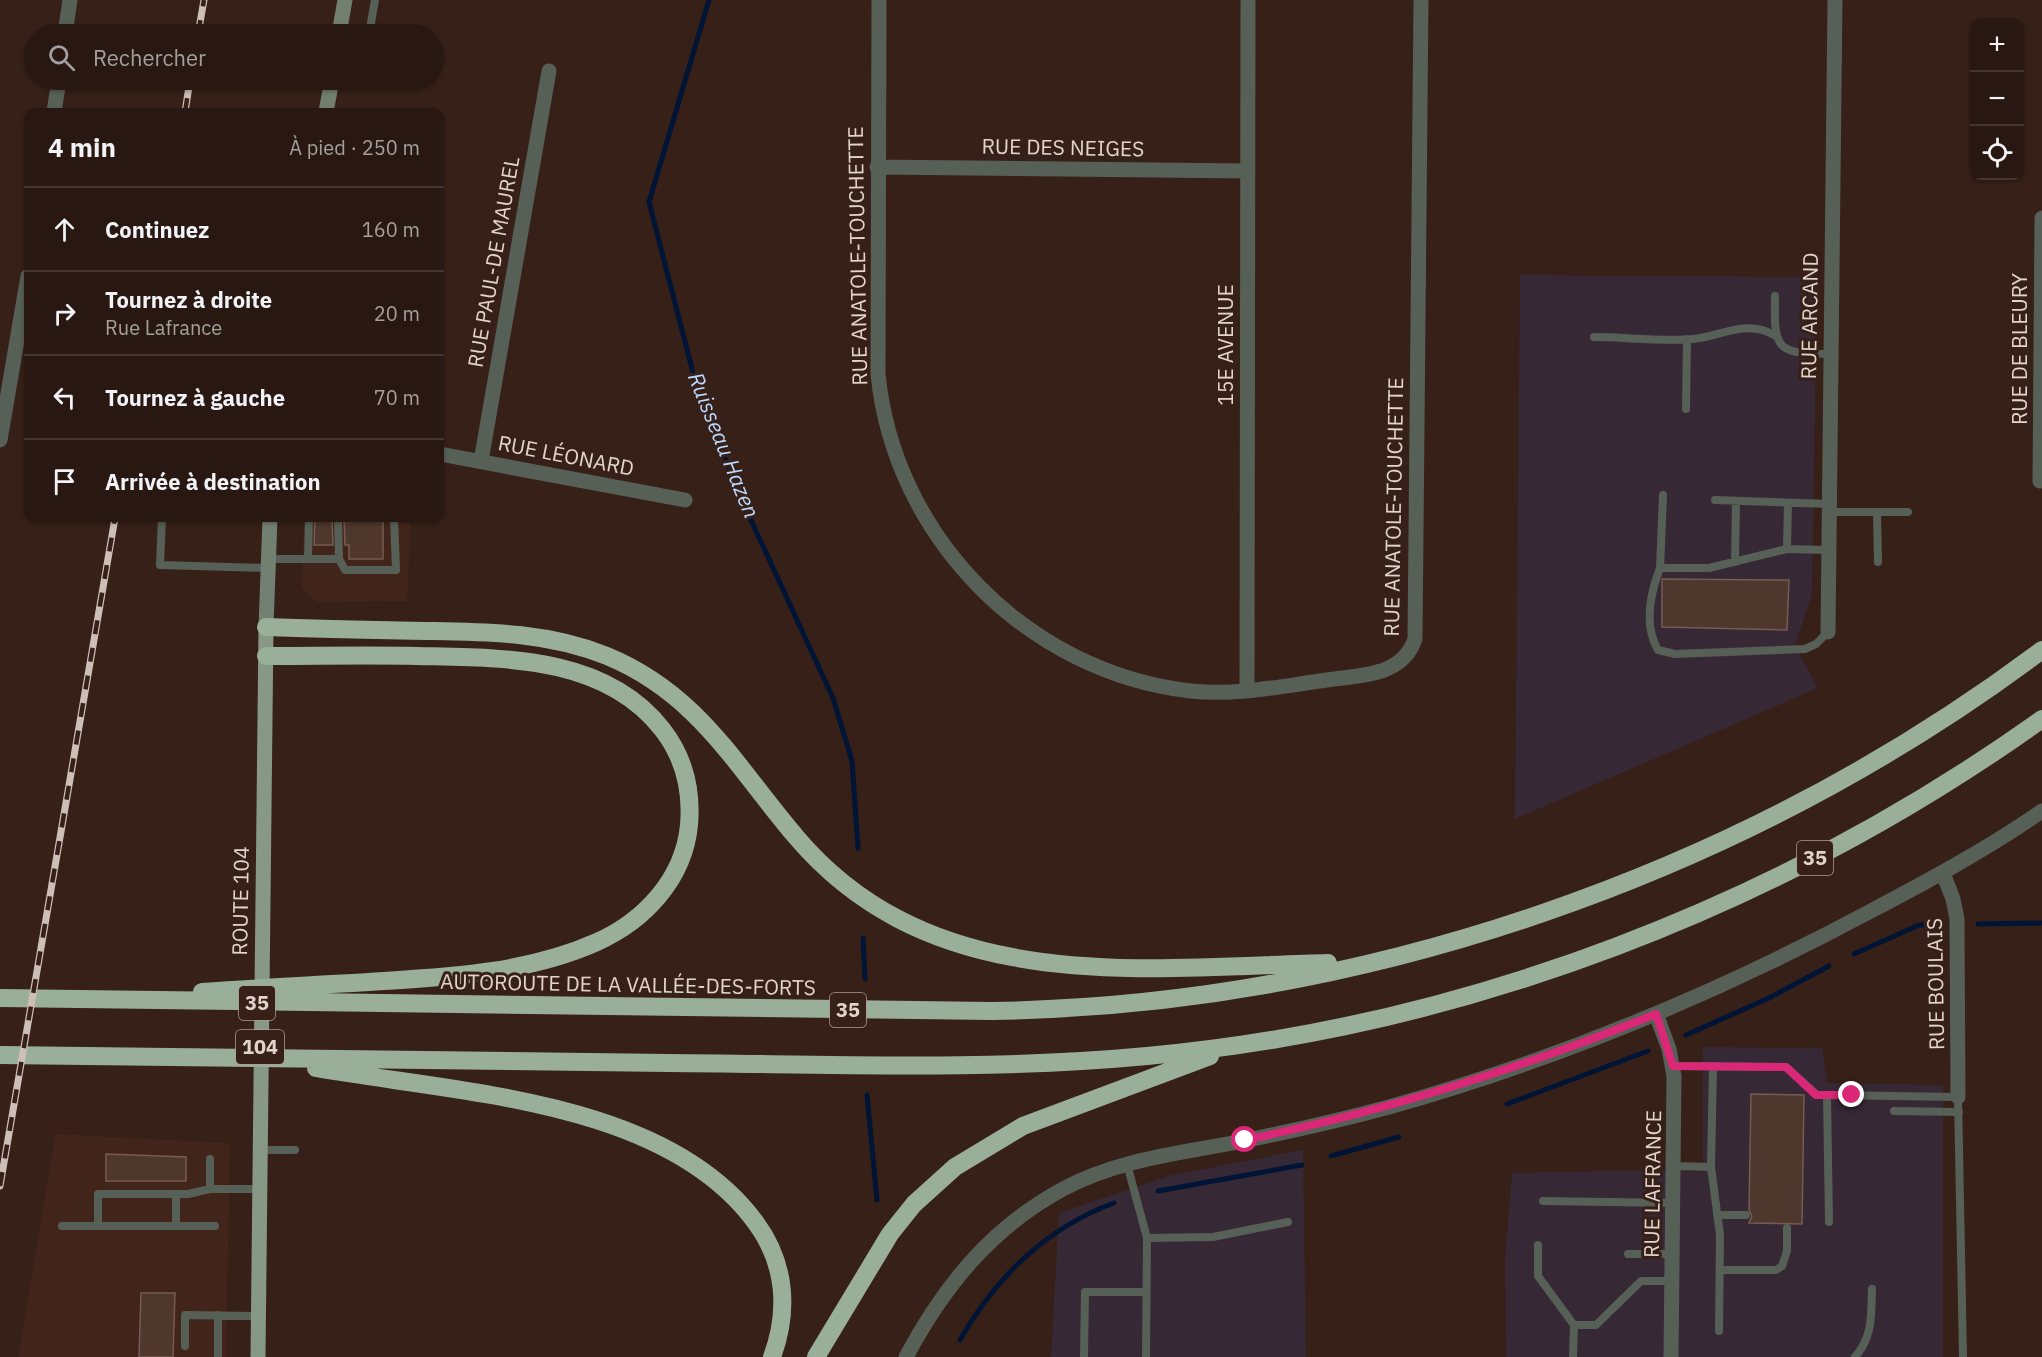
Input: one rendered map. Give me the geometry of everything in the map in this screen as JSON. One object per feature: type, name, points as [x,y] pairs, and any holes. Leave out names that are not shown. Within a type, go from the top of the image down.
[{"type":"highway","points":[[266,627],[513,633],[569,643],[624,664],[670,693],[699,719],[738,761],[794,836],[842,884],[860,898],[900,921],[957,943],[1019,959],[1095,968],[1372,962]]},
{"type":"highway","name":"AUTOROUTE DE LA VALLÉE-DES-FORTS","points":[[0,998],[47,1000],[195,997],[320,1004],[924,1011],[1043,1009],[1150,1001],[1217,993],[1372,962],[1486,930],[1672,863],[1754,825],[1895,749],[1985,691],[2042,650]]},
{"type":"highway","points":[[195,997],[320,984],[489,972],[548,959],[608,937],[631,923],[651,906],[675,873],[688,833],[688,785],[674,746],[648,713],[617,690],[574,671],[527,661],[480,658],[266,656]]},
{"type":"highway","name":"35","points":[[320,1063],[1039,1064],[1150,1056],[1309,1033],[1456,998],[1542,972],[1655,930],[1769,881],[1868,829],[1967,769],[2042,719]]},
{"type":"highway","points":[[816,1357],[890,1234],[914,1204],[955,1167],[989,1145],[1042,1118],[1127,1089],[1241,1043]]},
{"type":"highway","points":[[0,1055],[194,1057],[320,1063],[507,1099],[585,1117],[637,1135],[682,1156],[731,1193],[759,1226],[772,1249],[780,1272],[784,1309],[772,1357]]},
{"type":"main road","points":[[341,24],[345,0]]},
{"type":"main road","points":[[328,108],[330,90]]},
{"type":"main road","name":"ROUTE 104","points":[[258,1357],[266,627],[270,522]]},
{"type":"street","points":[[66,24],[70,0]]},
{"type":"street","name":"RUE ANATOLE-TOUCHETTE","points":[[879,0],[876,329],[880,389],[890,434],[907,484],[940,542],[989,598],[1027,629],[1075,657],[1127,677],[1160,686],[1204,692],[1247,690],[1383,672],[1406,657],[1415,639],[1421,0]]},
{"type":"street","name":"15E AVENUE","points":[[1247,690],[1248,0]]},
{"type":"street","name":"RUE ARCAND","points":[[1828,632],[1835,0]]},
{"type":"street","name":"RUE PAUL-DE MAUREL","points":[[481,461],[549,71]]},
{"type":"street","points":[[55,108],[57,90]]},
{"type":"street","name":"RUE DES NEIGES","points":[[877,167],[1248,171]]},
{"type":"street","name":"RUE DE BLEURY","points":[[2040,481],[2042,218]]},
{"type":"street","points":[[0,440],[24,299]]},
{"type":"street","name":"RUE LÉONARD","points":[[444,455],[685,500]]},
{"type":"street","points":[[906,1357],[951,1283],[1006,1226],[1066,1187],[1127,1164],[1273,1135],[1422,1097],[1546,1058],[1656,1014],[1817,940],[1943,873],[2042,811]]},
{"type":"street","name":"RUE BOULAIS","points":[[1943,873],[1953,899],[1958,929],[1958,1105]]},
{"type":"street","name":"RUE LAFRANCE","points":[[1656,1014],[1673,1066],[1671,1357]]},
{"type":"lane","points":[[374,24],[375,0]]},
{"type":"lane","points":[[1774,335],[1775,296]]},
{"type":"lane","points":[[1594,337],[1687,339],[1744,327],[1764,329],[1774,335],[1784,348],[1794,353],[1831,354]]},
{"type":"lane","points":[[1686,409],[1687,339]]},
{"type":"lane","points":[[1663,495],[1660,568],[1652,594],[1650,629],[1658,650],[1666,653],[1805,649],[1816,644],[1828,632]]},
{"type":"lane","points":[[1715,501],[1788,503],[1878,512],[1908,512]]},
{"type":"lane","points":[[1735,562],[1736,501]]},
{"type":"lane","points":[[1787,549],[1788,503]]},
{"type":"lane","points":[[1878,512],[1878,562]]},
{"type":"lane","points":[[162,522],[160,565],[339,559]]},
{"type":"lane","points":[[308,559],[309,522]]},
{"type":"lane","points":[[338,522],[339,559],[345,570],[396,570],[394,522]]},
{"type":"lane","points":[[1660,568],[1709,568],[1787,549],[1829,550]]},
{"type":"lane","points":[[1673,1066],[1786,1067],[1816,1095],[1958,1105]]},
{"type":"lane","points":[[1713,1066],[1711,1167],[1720,1270],[1719,1331]]},
{"type":"lane","points":[[1827,1095],[1829,1222]]},
{"type":"lane","points":[[1894,1111],[1958,1105]]},
{"type":"lane","points":[[1958,1105],[1963,1357]]},
{"type":"lane","points":[[260,1150],[295,1150]]},
{"type":"lane","points":[[210,1159],[210,1189]]},
{"type":"lane","points":[[1127,1164],[1147,1238],[1146,1354],[1154,1357]]},
{"type":"lane","points":[[1674,1166],[1711,1167]]},
{"type":"lane","points":[[98,1226],[98,1194],[176,1194],[210,1189],[259,1189]]},
{"type":"lane","points":[[176,1194],[176,1226]]},
{"type":"lane","points":[[1543,1201],[1673,1203]]},
{"type":"lane","points":[[1717,1215],[1746,1215]]},
{"type":"lane","points":[[1147,1238],[1214,1237],[1288,1222]]},
{"type":"lane","points":[[62,1226],[215,1226]]},
{"type":"lane","points":[[1720,1270],[1776,1270],[1782,1266],[1787,1251],[1787,1228]]},
{"type":"lane","points":[[1538,1245],[1539,1276],[1574,1325],[1573,1357]]},
{"type":"lane","points":[[1628,1254],[1673,1254]]},
{"type":"lane","points":[[1574,1325],[1596,1325],[1641,1281],[1672,1281]]},
{"type":"lane","points":[[1855,1357],[1867,1340],[1870,1329],[1872,1289]]},
{"type":"lane","points":[[1084,1357],[1085,1292],[1146,1292]]},
{"type":"lane","points":[[185,1346],[185,1315],[258,1316]]},
{"type":"lane","points":[[218,1315],[218,1357]]},
{"type":"shaded area","points":[[1520,275],[1817,277],[1812,594],[1795,646],[1818,688],[1515,819]]},
{"type":"shaded area","points":[[304,522],[411,522],[407,601],[317,602],[302,587]]},
{"type":"shaded area","points":[[1703,1047],[1822,1048],[1827,1083],[1943,1085],[1943,1357],[1506,1357],[1505,1257],[1512,1173],[1645,1170],[1703,1172]]},
{"type":"shaded area","points":[[55,1134],[230,1143],[226,1357],[18,1357]]},
{"type":"shaded area","points":[[1303,1150],[1306,1357],[1051,1357],[1059,1213],[1172,1175]]},
{"type":"building","points":[[315,522],[332,522],[333,545],[314,545]]},
{"type":"building","points":[[344,522],[383,522],[383,559],[349,559],[349,545],[345,545]]},
{"type":"building","points":[[1662,579],[1789,580],[1787,630],[1662,627]]},
{"type":"building","points":[[1751,1094],[1804,1095],[1802,1224],[1749,1223],[1752,1216],[1749,1210]]},
{"type":"building","points":[[106,1154],[186,1157],[186,1181],[106,1181]]},
{"type":"building","points":[[141,1293],[175,1293],[173,1357],[139,1357]]},
{"type":"waterway","name":"Ruisseau Hazen","points":[[709,0],[649,202],[699,396],[750,518],[833,698],[852,761],[858,848]]},
{"type":"waterway","points":[[1978,924],[2042,923]]},
{"type":"waterway","points":[[1854,954],[1919,925],[1937,924]]},
{"type":"waterway","name":"Ruisseau Hazen","points":[[863,938],[865,979]]},
{"type":"waterway","points":[[1686,1035],[1769,998],[1829,966]]},
{"type":"waterway","points":[[1507,1104],[1648,1051]]},
{"type":"waterway","name":"Ruisseau Hazen","points":[[867,1095],[877,1200]]},
{"type":"waterway","points":[[1331,1156],[1399,1137]]},
{"type":"waterway","points":[[1158,1191],[1302,1165]]},
{"type":"waterway","points":[[960,1340],[989,1296],[1025,1258],[1066,1226],[1114,1203]]},
{"type":"railway","points":[[200,24],[204,0]]},
{"type":"railway","points":[[186,108],[188,90]]},
{"type":"railway","points":[[0,1186],[114,522]]},
{"type":"route","points":[[1245,1140],[1359,1114],[1481,1080],[1546,1058],[1656,1014],[1673,1066],[1786,1067],[1816,1095],[1852,1095]]}]
